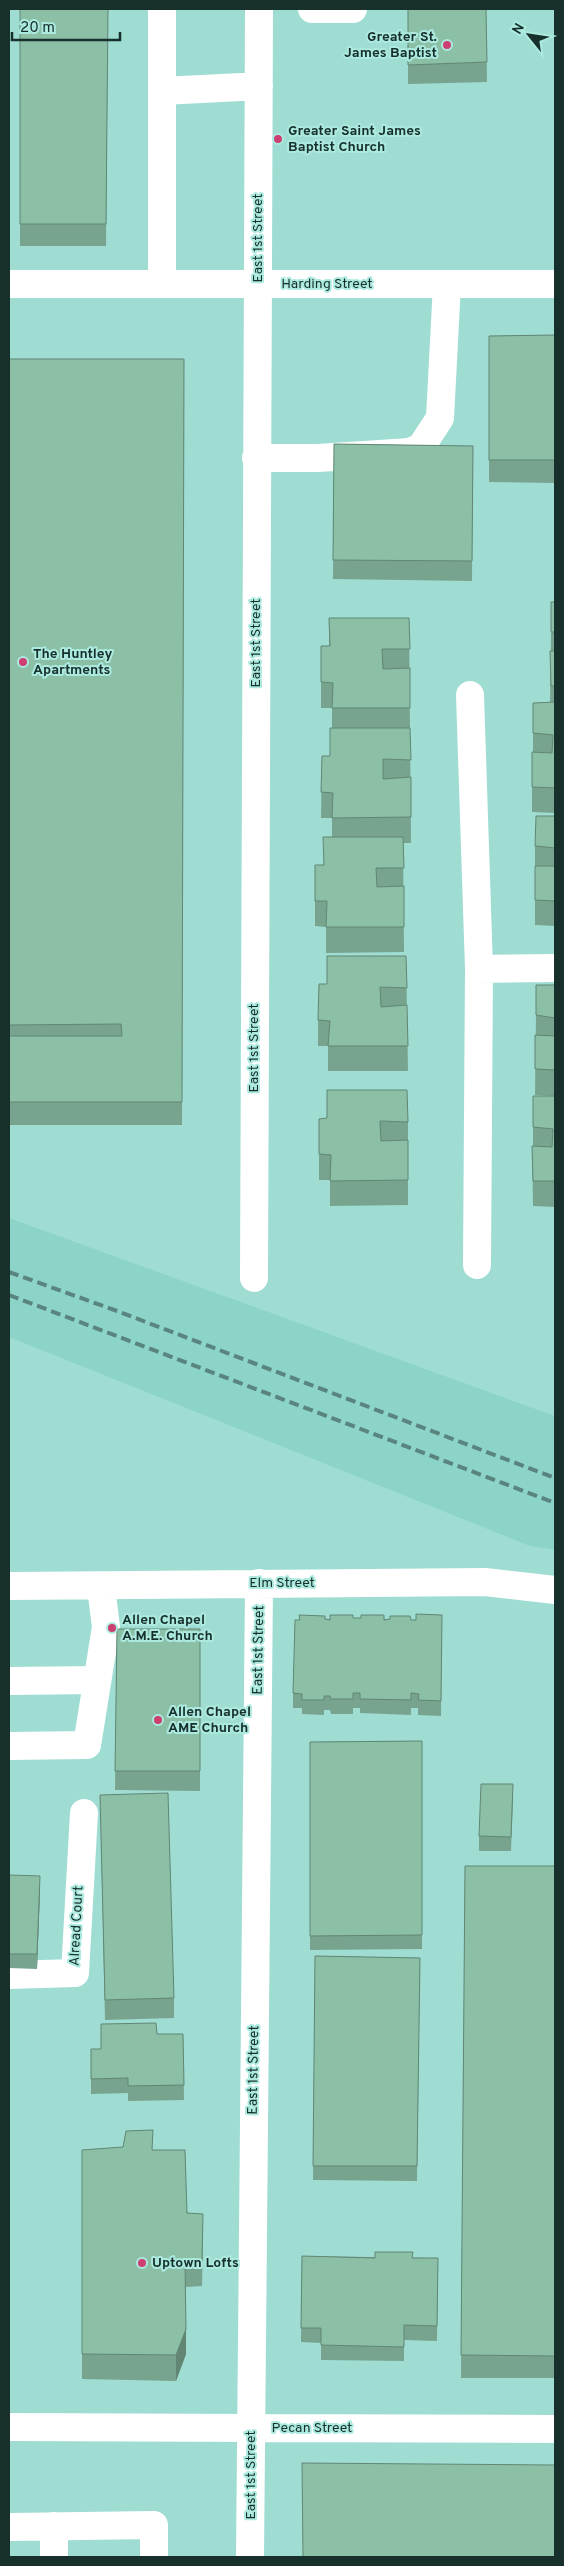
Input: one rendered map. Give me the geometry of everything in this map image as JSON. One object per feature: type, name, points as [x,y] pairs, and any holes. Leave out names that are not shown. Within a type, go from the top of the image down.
[{"type":"street","points":[[162,9],[162,284]]},
{"type":"street","name":"East 1st Street","points":[[254,1278],[256,458],[260,9]]},
{"type":"street","points":[[312,9],[353,9]]},
{"type":"street","points":[[162,91],[259,86]]},
{"type":"street","name":"Harding Street","points":[[9,284],[555,284]]},
{"type":"street","points":[[256,458],[318,458],[410,452],[421,447],[440,418],[447,284]]},
{"type":"street","points":[[470,695],[479,969],[477,1264]]},
{"type":"street","points":[[479,969],[555,968]]},
{"type":"street","name":"East 1st Street","points":[[250,2557],[259,1582]]},
{"type":"street","name":"Elm Street","points":[[9,1586],[101,1587],[259,1582],[485,1582],[555,1590]]},
{"type":"street","points":[[9,1746],[87,1745],[106,1627],[101,1587]]},
{"type":"street","points":[[9,1681],[97,1680]]},
{"type":"street","name":"Alread Court","points":[[9,1974],[75,1972],[84,1813]]},
{"type":"street","name":"Pecan Street","points":[[9,2428],[555,2429]]},
{"type":"street","points":[[9,2527],[154,2525],[154,2557]]},
{"type":"street","points":[[54,2526],[54,2557]]},
{"type":"shaded area","points":[[9,1218],[555,1416],[555,1550],[530,1546],[9,1337]]},
{"type":"building","points":[[20,9],[108,9],[106,224],[20,224]]},
{"type":"building","name":"Greater St. James Baptist","points":[[408,9],[486,9],[487,62],[408,65]]},
{"type":"building","points":[[555,335],[555,460],[489,460],[489,336]]},
{"type":"building","points":[[9,359],[184,359],[182,1102],[9,1102],[9,1036],[122,1036],[121,1024],[9,1025]]},
{"type":"building","points":[[334,444],[473,446],[472,561],[333,560]]},
{"type":"building","points":[[551,602],[555,602],[555,632],[551,632]]},
{"type":"building","points":[[329,618],[409,618],[410,649],[382,649],[383,669],[410,668],[410,708],[332,708],[333,683],[321,682],[321,646],[330,646]]},
{"type":"building","points":[[550,651],[555,651],[555,686],[551,686]]},
{"type":"building","points":[[555,702],[555,788],[532,787],[532,752],[552,753],[553,735],[533,733],[533,703]]},
{"type":"building","points":[[330,728],[410,728],[411,760],[383,759],[383,779],[411,777],[411,817],[332,818],[333,793],[321,792],[322,756],[330,756]]},
{"type":"building","points":[[536,816],[555,816],[555,848],[535,846]]},
{"type":"building","points":[[323,837],[403,837],[404,868],[376,868],[377,887],[404,886],[404,927],[326,927],[327,901],[315,901],[315,865],[324,865]]},
{"type":"building","points":[[535,866],[555,866],[555,901],[535,900]]},
{"type":"building","points":[[327,956],[406,956],[407,988],[380,987],[381,1007],[407,1005],[408,1046],[328,1046],[330,1021],[318,1020],[319,984],[327,984]]},
{"type":"building","points":[[536,985],[555,985],[555,1018],[536,1015]]},
{"type":"building","points":[[535,1035],[555,1036],[555,1070],[535,1069]]},
{"type":"building","points":[[327,1090],[407,1090],[408,1122],[380,1121],[381,1141],[408,1140],[408,1180],[330,1181],[331,1155],[319,1154],[319,1119],[327,1118]]},
{"type":"building","points":[[533,1096],[555,1096],[555,1181],[533,1181],[532,1146],[552,1147],[553,1129],[533,1127]]},
{"type":"building","points":[[416,1614],[442,1615],[441,1701],[418,1700],[419,1694],[411,1693],[411,1700],[360,1699],[360,1693],[353,1693],[353,1699],[331,1699],[330,1696],[324,1696],[324,1700],[302,1700],[302,1694],[293,1693],[295,1620],[300,1620],[299,1615],[325,1616],[325,1619],[330,1620],[330,1615],[353,1615],[353,1618],[361,1618],[361,1615],[384,1615],[384,1620],[390,1619],[390,1616],[410,1616],[411,1620],[416,1620]]},
{"type":"building","name":"Allen Chapel AME Church","points":[[117,1629],[200,1629],[200,1771],[115,1771]]},
{"type":"building","points":[[422,1741],[422,1935],[310,1936],[310,1742]]},
{"type":"building","points":[[481,1784],[513,1784],[511,1837],[479,1836]]},
{"type":"building","points":[[168,1793],[174,1998],[105,2000],[100,1795]]},
{"type":"building","points":[[465,1866],[555,1866],[555,2356],[461,2355]]},
{"type":"building","points":[[9,1875],[40,1876],[37,1954],[9,1954]]},
{"type":"building","points":[[315,1956],[420,1958],[417,2166],[313,2166]]},
{"type":"building","points":[[156,2023],[157,2034],[183,2034],[184,2085],[128,2086],[128,2078],[91,2079],[91,2049],[101,2049],[101,2024]]},
{"type":"building","name":"Uptown Lofts","points":[[153,2130],[152,2150],[185,2150],[187,2213],[203,2214],[202,2261],[185,2262],[186,2329],[176,2355],[82,2354],[82,2150],[123,2147],[126,2131]]},
{"type":"building","points":[[375,2252],[413,2252],[412,2258],[438,2258],[437,2326],[404,2325],[404,2347],[321,2345],[321,2328],[301,2328],[302,2256],[375,2258]]},
{"type":"building","points":[[302,2463],[555,2465],[555,2557],[303,2557]]},
{"type":"railway","points":[[9,1272],[117,1311],[555,1478]]},
{"type":"railway","points":[[9,1295],[555,1503]]},
{"type":"place","name":"Greater St. James Baptist","points":[[447,45]]},
{"type":"place","name":"Greater Saint James Baptist Church","points":[[278,139]]},
{"type":"place","name":"The Huntley Apartments","points":[[23,662]]},
{"type":"place","name":"Allen Chapel A.M.E. Church","points":[[112,1628]]},
{"type":"place","name":"Allen Chapel AME Church","points":[[158,1720]]},
{"type":"place","name":"Uptown Lofts","points":[[142,2263]]}]
